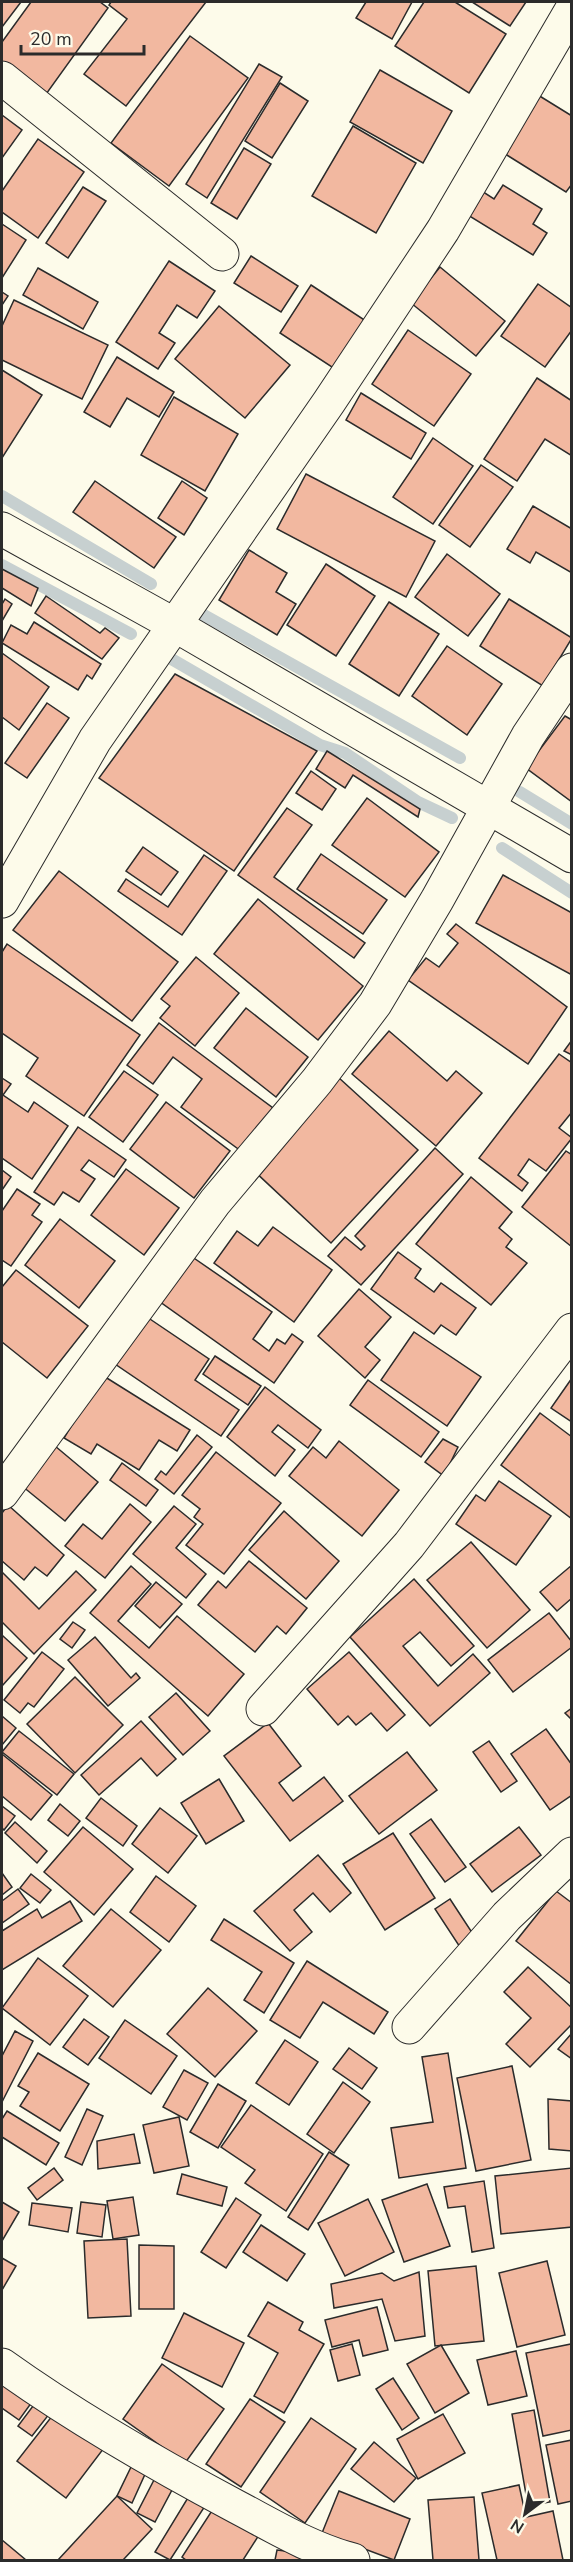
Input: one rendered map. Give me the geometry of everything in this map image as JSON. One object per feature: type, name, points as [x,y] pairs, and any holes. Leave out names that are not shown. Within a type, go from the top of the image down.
[{"type":"street","points":[[2,901],[95,740],[173,624],[329,402],[443,230],[572,9]]},
{"type":"street","points":[[2,78],[222,254]]},
{"type":"street","points":[[2,529],[173,624],[572,856]]},
{"type":"street","points":[[2,1493],[215,1202],[317,1080],[375,1004],[437,900],[528,736],[572,669]]},
{"type":"street","points":[[262,1709],[409,1545],[572,1330]]},
{"type":"street","points":[[409,2027],[507,1916],[572,1854]]},
{"type":"street","points":[[2,2366],[35,2389],[187,2481],[322,2552],[352,2560]]},
{"type":"building","points":[[2,2],[21,2],[2,27]]},
{"type":"building","points":[[31,2],[100,2],[108,8],[44,97],[2,67],[2,42]]},
{"type":"building","points":[[111,2],[206,2],[126,106],[84,74],[127,19],[109,5]]},
{"type":"building","points":[[366,2],[412,2],[392,39],[356,18]]},
{"type":"building","points":[[424,2],[455,2],[506,34],[469,93],[395,46]]},
{"type":"building","points":[[472,2],[526,2],[510,26]]},
{"type":"building","points":[[190,36],[248,78],[169,186],[111,143]]},
{"type":"building","points":[[259,64],[282,77],[207,198],[186,184]]},
{"type":"building","points":[[380,70],[452,111],[423,163],[350,122]]},
{"type":"building","points":[[280,83],[308,101],[272,158],[245,141]]},
{"type":"building","points":[[538,95],[572,116],[572,184],[566,192],[502,152]]},
{"type":"building","points":[[2,115],[22,130],[2,158]]},
{"type":"building","points":[[353,126],[416,163],[376,233],[312,196]]},
{"type":"building","points":[[38,139],[84,172],[38,238],[2,212],[2,191]]},
{"type":"building","points":[[244,148],[271,164],[237,219],[211,203]]},
{"type":"building","points":[[460,177],[494,199],[503,185],[542,209],[533,224],[547,233],[533,255],[445,201]]},
{"type":"building","points":[[83,187],[106,201],[68,258],[46,243]]},
{"type":"building","points":[[2,224],[26,240],[2,278]]},
{"type":"building","points":[[251,256],[298,286],[281,312],[234,283]]},
{"type":"building","points":[[169,261],[215,291],[197,318],[177,305],[159,333],[175,343],[158,369],[116,342]]},
{"type":"building","points":[[440,267],[505,321],[476,356],[411,303]]},
{"type":"building","points":[[38,268],[98,302],[83,329],[23,295]]},
{"type":"building","points":[[538,284],[572,308],[572,330],[545,367],[501,336]]},
{"type":"building","points":[[311,285],[369,323],[338,371],[280,333]]},
{"type":"building","points":[[2,292],[8,296],[2,305]]},
{"type":"building","points":[[14,300],[108,345],[82,399],[2,360],[2,326]]},
{"type":"building","points":[[219,306],[290,365],[245,418],[175,359]]},
{"type":"building","points":[[408,330],[471,374],[434,426],[372,384]]},
{"type":"building","points":[[117,357],[174,392],[159,417],[127,398],[110,427],[84,412]]},
{"type":"building","points":[[2,370],[42,395],[2,458]]},
{"type":"building","points":[[537,378],[572,401],[572,456],[545,439],[517,481],[484,459]]},
{"type":"building","points":[[361,393],[426,433],[411,459],[346,420]]},
{"type":"building","points":[[174,397],[238,434],[205,491],[141,455]]},
{"type":"building","points":[[433,438],[473,466],[433,524],[393,497]]},
{"type":"building","points":[[481,465],[513,487],[470,547],[439,525]]},
{"type":"building","points":[[306,474],[435,541],[406,597],[277,529]]},
{"type":"building","points":[[95,481],[176,537],[154,568],[73,512]]},
{"type":"building","points":[[182,481],[207,498],[184,535],[158,518]]},
{"type":"building","points":[[533,506],[572,529],[572,573],[536,552],[530,563],[507,549]]},
{"type":"building","points":[[249,550],[287,573],[276,592],[296,604],[277,635],[219,600]]},
{"type":"building","points":[[447,554],[500,594],[468,636],[415,597]]},
{"type":"building","points":[[326,564],[375,596],[336,656],[287,625]]},
{"type":"building","points":[[2,569],[38,588],[31,606],[2,588]]},
{"type":"building","points":[[46,596],[100,633],[105,628],[119,638],[102,659],[35,613]]},
{"type":"building","points":[[5,599],[12,604],[2,621],[2,604]]},
{"type":"building","points":[[509,599],[572,638],[543,686],[480,646]]},
{"type":"building","points":[[389,602],[439,634],[399,696],[349,664]]},
{"type":"building","points":[[34,622],[101,664],[92,679],[87,675],[78,690],[2,643],[11,625],[27,634]]},
{"type":"building","points":[[447,646],[502,684],[467,735],[412,696]]},
{"type":"building","points":[[2,653],[49,687],[19,730],[2,717]]},
{"type":"building","points":[[175,674],[317,751],[234,871],[99,778]]},
{"type":"building","points":[[47,703],[69,718],[27,778],[5,763]]},
{"type":"building","points":[[565,716],[572,720],[572,802],[526,768]]},
{"type":"building","points":[[327,751],[420,809],[418,817],[353,775],[345,788],[316,769]]},
{"type":"building","points":[[311,771],[336,789],[322,810],[296,793]]},
{"type":"building","points":[[367,798],[439,852],[405,897],[332,845]]},
{"type":"building","points":[[287,808],[312,825],[274,877],[365,943],[354,958],[238,875]]},
{"type":"building","points":[[143,847],[178,872],[161,895],[126,871]]},
{"type":"building","points":[[321,854],[387,900],[363,934],[297,889]]},
{"type":"building","points":[[204,855],[227,871],[182,935],[118,891],[126,879],[168,907]]},
{"type":"building","points":[[59,871],[178,962],[132,1021],[13,930]]},
{"type":"building","points":[[503,875],[572,913],[572,975],[476,923]]},
{"type":"building","points":[[258,899],[363,986],[318,1040],[214,954]]},
{"type":"building","points":[[456,924],[567,1007],[528,1064],[408,980],[426,958],[439,967],[458,943],[447,934]]},
{"type":"building","points":[[7,944],[140,1035],[84,1116],[26,1076],[38,1058],[2,1033],[2,952]]},
{"type":"building","points":[[196,957],[239,993],[195,1046],[160,1018],[170,1006],[161,999]]},
{"type":"building","points":[[246,1008],[308,1057],[276,1097],[214,1048]]},
{"type":"building","points":[[159,1023],[273,1108],[241,1151],[181,1107],[202,1079],[173,1057],[153,1084],[127,1065]]},
{"type":"building","points":[[389,1031],[447,1081],[456,1071],[482,1093],[436,1146],[352,1074]]},
{"type":"building","points":[[572,1040],[572,1055],[564,1051]]},
{"type":"building","points":[[559,1054],[572,1063],[572,1112],[559,1128],[572,1138],[546,1171],[529,1159],[518,1175],[528,1183],[522,1191],[479,1158]]},
{"type":"building","points":[[124,1071],[158,1095],[123,1142],[89,1117]]},
{"type":"building","points":[[338,1077],[418,1150],[331,1243],[252,1169]]},
{"type":"building","points":[[2,1078],[11,1084],[3,1095],[28,1112],[34,1102],[68,1126],[32,1179],[2,1158]]},
{"type":"building","points":[[166,1102],[230,1151],[194,1198],[130,1149]]},
{"type":"building","points":[[78,1127],[126,1160],[114,1177],[89,1160],[81,1170],[95,1179],[79,1202],[63,1192],[54,1205],[34,1192]]},
{"type":"building","points":[[435,1148],[463,1174],[361,1285],[328,1256],[345,1237],[361,1250],[365,1246],[355,1236]]},
{"type":"building","points":[[566,1151],[572,1155],[572,1247],[522,1207]]},
{"type":"building","points":[[126,1169],[179,1208],[144,1255],[91,1215]]},
{"type":"building","points":[[2,1170],[11,1177],[2,1190]]},
{"type":"building","points":[[471,1177],[512,1212],[499,1228],[512,1239],[506,1247],[527,1263],[491,1305],[416,1244]]},
{"type":"building","points":[[17,1189],[40,1204],[32,1215],[42,1222],[11,1266],[2,1260],[2,1211]]},
{"type":"building","points":[[60,1219],[115,1261],[79,1308],[25,1265]]},
{"type":"building","points":[[273,1227],[332,1270],[294,1322],[214,1263],[237,1231],[258,1246]]},
{"type":"building","points":[[398,1252],[421,1269],[415,1278],[434,1292],[441,1283],[476,1308],[456,1335],[441,1325],[434,1334],[371,1289]]},
{"type":"building","points":[[188,1254],[272,1312],[253,1339],[269,1351],[277,1339],[285,1344],[292,1334],[303,1342],[274,1383],[156,1299]]},
{"type":"building","points":[[16,1270],[88,1326],[47,1378],[2,1342],[2,1287]]},
{"type":"building","points":[[359,1289],[391,1317],[365,1347],[380,1360],[365,1378],[318,1336]]},
{"type":"building","points":[[141,1313],[209,1359],[195,1380],[239,1410],[221,1436],[115,1364]]},
{"type":"building","points":[[414,1332],[481,1377],[447,1426],[381,1380]]},
{"type":"building","points":[[215,1356],[261,1386],[248,1405],[203,1374]]},
{"type":"building","points":[[102,1375],[190,1430],[177,1451],[159,1440],[139,1470],[97,1444],[91,1454],[64,1438]]},
{"type":"building","points":[[572,1378],[572,1422],[551,1408]]},
{"type":"building","points":[[368,1380],[439,1432],[421,1457],[350,1405]]},
{"type":"building","points":[[265,1387],[321,1430],[308,1448],[278,1425],[272,1432],[295,1450],[275,1476],[227,1437]]},
{"type":"building","points":[[540,1413],[572,1437],[572,1519],[501,1465]]},
{"type":"building","points":[[197,1435],[212,1447],[174,1494],[155,1479],[161,1471],[166,1475]]},
{"type":"building","points":[[443,1439],[458,1447],[444,1476],[425,1462]]},
{"type":"building","points":[[339,1441],[399,1490],[362,1536],[289,1476],[313,1447],[326,1458]]},
{"type":"building","points":[[55,1446],[98,1482],[65,1521],[22,1486]]},
{"type":"building","points":[[216,1452],[281,1503],[224,1574],[186,1545],[203,1524],[194,1517],[200,1509],[182,1495]]},
{"type":"building","points":[[122,1463],[158,1490],[146,1506],[110,1480]]},
{"type":"building","points":[[499,1481],[551,1516],[516,1565],[456,1524],[476,1495],[485,1501]]},
{"type":"building","points":[[130,1504],[151,1522],[105,1578],[65,1546],[83,1524],[102,1539]]},
{"type":"building","points":[[8,1505],[64,1555],[47,1576],[35,1567],[24,1580],[2,1561],[2,1513]]},
{"type":"building","points":[[174,1506],[196,1524],[176,1548],[206,1574],[186,1598],[133,1554]]},
{"type":"building","points":[[284,1511],[339,1561],[306,1599],[249,1550]]},
{"type":"building","points":[[471,1542],[530,1610],[487,1648],[427,1580]]},
{"type":"building","points":[[249,1561],[307,1608],[286,1634],[277,1626],[255,1652],[198,1605],[218,1581],[226,1588]]},
{"type":"building","points":[[572,1565],[572,1598],[557,1611],[540,1592]]},
{"type":"building","points":[[131,1566],[151,1584],[118,1621],[149,1648],[177,1616],[244,1674],[208,1716],[90,1613]]},
{"type":"building","points":[[76,1571],[96,1590],[34,1654],[2,1622],[2,1572],[39,1609]]},
{"type":"building","points":[[414,1579],[474,1646],[451,1666],[420,1632],[403,1646],[438,1686],[473,1654],[490,1673],[430,1726],[350,1637]]},
{"type":"building","points":[[156,1582],[182,1604],[160,1628],[135,1606]]},
{"type":"building","points":[[549,1613],[572,1642],[572,1647],[513,1692],[488,1660]]},
{"type":"building","points":[[73,1622],[85,1630],[72,1648],[60,1639]]},
{"type":"building","points":[[3,1636],[27,1658],[2,1686],[2,1638]]},
{"type":"building","points":[[95,1637],[131,1678],[136,1673],[140,1678],[108,1706],[68,1660]]},
{"type":"building","points":[[42,1652],[64,1669],[34,1707],[28,1703],[20,1713],[4,1700]]},
{"type":"building","points":[[349,1652],[405,1715],[387,1731],[371,1713],[356,1725],[348,1716],[338,1725],[307,1689]]},
{"type":"building","points":[[75,1677],[123,1725],[75,1773],[27,1724]]},
{"type":"building","points":[[176,1693],[210,1731],[183,1755],[149,1717]]},
{"type":"building","points":[[572,1708],[572,1720],[565,1713]]},
{"type":"building","points":[[2,1716],[16,1728],[2,1745]]},
{"type":"building","points":[[141,1721],[176,1759],[157,1776],[141,1758],[99,1795],[81,1775]]},
{"type":"building","points":[[268,1723],[301,1766],[279,1783],[293,1801],[324,1777],[343,1801],[290,1841],[224,1756]]},
{"type":"building","points":[[546,1729],[572,1765],[572,1795],[550,1810],[511,1754]]},
{"type":"building","points":[[19,1731],[74,1774],[57,1795],[2,1752]]},
{"type":"building","points":[[489,1741],[517,1781],[501,1792],[473,1752]]},
{"type":"building","points":[[407,1752],[437,1790],[379,1834],[349,1796]]},
{"type":"building","points":[[2,1754],[52,1795],[31,1820],[2,1796]]},
{"type":"building","points":[[219,1779],[244,1821],[206,1844],[181,1803]]},
{"type":"building","points":[[101,1798],[137,1826],[123,1846],[86,1818]]},
{"type":"building","points":[[60,1804],[80,1821],[68,1836],[48,1820]]},
{"type":"building","points":[[2,1806],[15,1816],[4,1830],[2,1828]]},
{"type":"building","points":[[160,1808],[197,1836],[168,1873],[132,1844]]},
{"type":"building","points":[[431,1819],[466,1867],[445,1882],[410,1834]]},
{"type":"building","points":[[15,1822],[47,1851],[37,1863],[5,1833]]},
{"type":"building","points":[[83,1827],[133,1869],[94,1915],[44,1872]]},
{"type":"building","points":[[519,1827],[541,1855],[492,1892],[470,1864]]},
{"type":"building","points":[[393,1833],[435,1898],[385,1930],[343,1864]]},
{"type":"building","points":[[318,1855],[351,1893],[330,1912],[313,1893],[294,1910],[312,1932],[290,1951],[254,1911]]},
{"type":"building","points":[[2,1873],[12,1887],[2,1895]]},
{"type":"building","points":[[31,1874],[51,1890],[40,1903],[20,1888]]},
{"type":"building","points":[[156,1876],[196,1906],[169,1942],[130,1912]]},
{"type":"building","points":[[18,1889],[29,1904],[2,1923],[2,1901]]},
{"type":"building","points":[[556,1891],[572,1903],[572,1985],[516,1941]]},
{"type":"building","points":[[450,1899],[488,1957],[473,1967],[435,1909]]},
{"type":"building","points":[[70,1901],[82,1921],[2,1970],[2,1931],[37,1909],[42,1918]]},
{"type":"building","points":[[111,1909],[161,1950],[113,2007],[63,1966]]},
{"type":"building","points":[[224,1919],[294,1963],[264,2013],[244,2000],[262,1972],[211,1940]]},
{"type":"building","points":[[38,1958],[88,1996],[50,2045],[2,2008]]},
{"type":"building","points":[[307,1961],[388,2012],[374,2034],[323,2002],[300,2038],[270,2020]]},
{"type":"building","points":[[528,1967],[572,2008],[572,2024],[530,2067],[506,2044],[531,2018],[504,1992]]},
{"type":"building","points":[[208,1988],[257,2031],[215,2077],[167,2034]]},
{"type":"building","points":[[84,2019],[109,2037],[88,2065],[63,2047]]},
{"type":"building","points":[[125,2020],[177,2056],[151,2094],[99,2058]]},
{"type":"building","points":[[15,2031],[33,2041],[2,2102],[2,2056]]},
{"type":"building","points":[[572,2033],[572,2059],[558,2049]]},
{"type":"building","points":[[285,2040],[318,2062],[289,2105],[256,2083]]},
{"type":"building","points":[[349,2048],[377,2068],[362,2089],[333,2069]]},
{"type":"building","points":[[38,2053],[89,2084],[60,2131],[20,2106],[29,2092],[18,2086]]},
{"type":"building","points":[[448,2053],[466,2168],[399,2178],[391,2128],[433,2122],[422,2057]]},
{"type":"building","points":[[512,2066],[531,2160],[476,2171],[457,2078]]},
{"type":"building","points":[[184,2070],[208,2083],[187,2120],[163,2107]]},
{"type":"building","points":[[343,2082],[370,2102],[334,2153],[307,2134]]},
{"type":"building","points":[[218,2084],[246,2101],[218,2148],[190,2132]]},
{"type":"building","points":[[548,2099],[572,2101],[572,2151],[549,2149]]},
{"type":"building","points":[[251,2105],[323,2154],[286,2211],[245,2183],[255,2170],[221,2147]]},
{"type":"building","points":[[87,2109],[103,2116],[82,2165],[65,2157]]},
{"type":"building","points":[[7,2111],[59,2143],[46,2165],[2,2137],[2,2119]]},
{"type":"building","points":[[179,2117],[189,2166],[154,2173],[143,2125]]},
{"type":"building","points":[[134,2134],[140,2163],[98,2169],[97,2141]]},
{"type":"building","points":[[329,2152],[349,2165],[308,2230],[288,2217]]},
{"type":"building","points":[[54,2168],[63,2180],[37,2200],[28,2188]]},
{"type":"building","points":[[572,2168],[572,2227],[501,2234],[495,2176]]},
{"type":"building","points":[[182,2174],[227,2187],[222,2206],[177,2194]]},
{"type":"building","points":[[484,2181],[494,2248],[472,2252],[465,2206],[448,2208],[444,2187]]},
{"type":"building","points":[[427,2184],[450,2246],[404,2262],[382,2200]]},
{"type":"building","points":[[133,2197],[139,2235],[113,2239],[107,2201]]},
{"type":"building","points":[[236,2198],[261,2215],[226,2268],[201,2252]]},
{"type":"building","points":[[368,2199],[394,2252],[345,2276],[318,2223]]},
{"type":"building","points":[[2,2202],[19,2212],[2,2241]]},
{"type":"building","points":[[81,2202],[106,2205],[102,2237],[77,2233]]},
{"type":"building","points":[[32,2203],[72,2208],[68,2232],[29,2225]]},
{"type":"building","points":[[261,2225],[305,2254],[287,2281],[243,2252]]},
{"type":"building","points":[[127,2239],[131,2316],[88,2318],[84,2241]]},
{"type":"building","points":[[139,2245],[174,2246],[174,2309],[139,2309]]},
{"type":"building","points":[[2,2258],[16,2266],[2,2290]]},
{"type":"building","points":[[547,2261],[565,2335],[517,2347],[499,2273]]},
{"type":"building","points":[[476,2266],[484,2341],[435,2346],[428,2271]]},
{"type":"building","points":[[419,2272],[425,2336],[395,2341],[382,2299],[334,2308],[331,2284],[382,2273],[394,2281]]},
{"type":"building","points":[[268,2302],[303,2322],[299,2330],[324,2344],[284,2413],[254,2396],[278,2353],[248,2336]]},
{"type":"building","points":[[377,2307],[388,2350],[363,2356],[359,2340],[332,2347],[325,2320]]},
{"type":"building","points":[[184,2313],[244,2343],[222,2387],[162,2358]]},
{"type":"building","points":[[352,2344],[360,2375],[338,2381],[330,2350]]},
{"type":"building","points":[[571,2344],[572,2430],[543,2436],[526,2353]]},
{"type":"building","points":[[441,2345],[469,2393],[435,2413],[407,2364]]},
{"type":"building","points":[[516,2351],[527,2396],[488,2405],[477,2360]]},
{"type":"building","points":[[162,2364],[224,2409],[185,2463],[123,2419]]},
{"type":"building","points":[[2,2377],[37,2395],[19,2420],[2,2408]]},
{"type":"building","points":[[393,2378],[419,2418],[402,2430],[376,2389]]},
{"type":"building","points":[[250,2399],[285,2422],[241,2487],[206,2464]]},
{"type":"building","points":[[36,2402],[50,2413],[32,2436],[18,2426]]},
{"type":"building","points":[[534,2410],[550,2502],[528,2506],[512,2414]]},
{"type":"building","points":[[56,2411],[104,2448],[66,2498],[17,2461]]},
{"type":"building","points":[[443,2414],[465,2453],[418,2479],[397,2439]]},
{"type":"building","points":[[311,2418],[356,2449],[305,2523],[260,2492]]},
{"type":"building","points":[[572,2440],[572,2501],[558,2504],[546,2445]]},
{"type":"building","points":[[374,2442],[416,2478],[394,2502],[351,2469]]},
{"type":"building","points":[[132,2465],[146,2472],[132,2503],[117,2496]]},
{"type":"building","points":[[155,2478],[173,2488],[155,2522],[137,2513]]},
{"type":"building","points":[[519,2485],[526,2517],[553,2511],[563,2560],[497,2560],[482,2493]]},
{"type":"building","points":[[339,2491],[410,2519],[394,2560],[322,2533]]},
{"type":"building","points":[[117,2496],[152,2529],[123,2560],[58,2560]]},
{"type":"building","points":[[189,2496],[205,2506],[170,2560],[155,2552]]},
{"type":"building","points":[[474,2497],[479,2560],[433,2560],[428,2500]]},
{"type":"building","points":[[215,2506],[259,2535],[243,2560],[186,2560],[182,2557]]},
{"type":"building","points":[[2,2540],[26,2560],[2,2560]]},
{"type":"building","points":[[277,2550],[308,2554],[307,2560],[275,2560]]},
{"type":"waterway","points":[[2,496],[151,584]]},
{"type":"waterway","points":[[2,565],[131,634]]},
{"type":"waterway","points":[[202,614],[460,758]]},
{"type":"waterway","points":[[168,657],[320,745],[345,753],[418,802],[452,818]]},
{"type":"waterway","points":[[520,792],[572,824]]},
{"type":"waterway","points":[[502,848],[572,893]]}]
